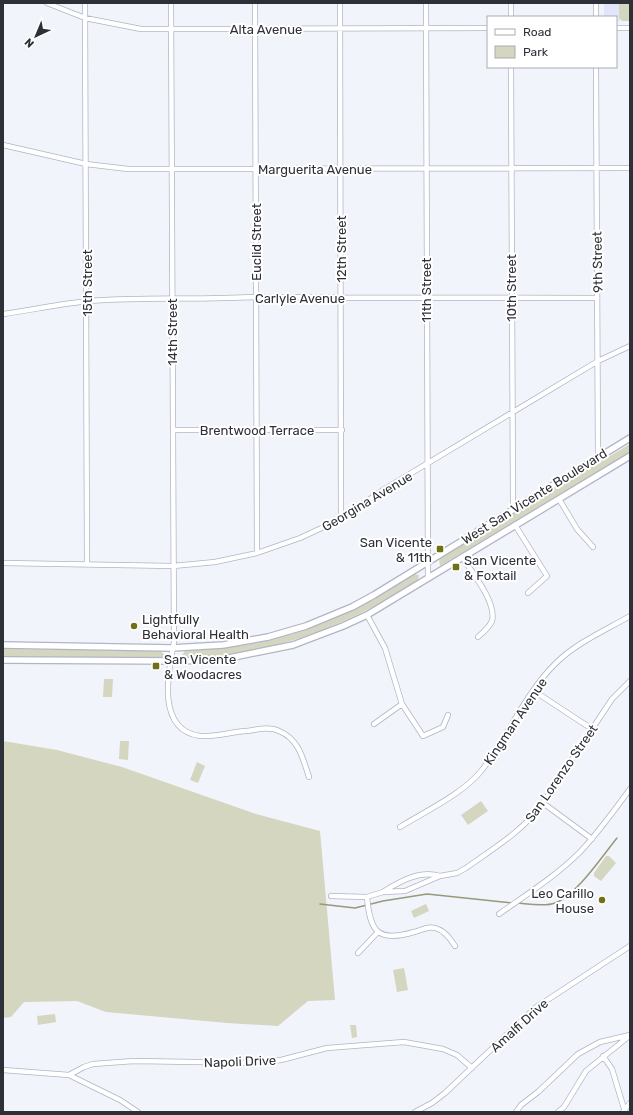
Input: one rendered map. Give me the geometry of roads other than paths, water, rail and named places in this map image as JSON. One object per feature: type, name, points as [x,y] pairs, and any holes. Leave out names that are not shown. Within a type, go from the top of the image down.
[{"type":"main road","name":"West San Vicente Boulevard","points":[[3,645],[204,648],[240,643],[306,626],[352,607],[516,509],[630,438]]},
{"type":"main road","points":[[3,660],[170,661],[224,659],[271,650],[323,634],[367,614],[630,456]]},
{"type":"street","name":"Alta Avenue","points":[[47,3],[86,18],[128,28],[171,30],[487,28]]},
{"type":"street","name":"15th Street","points":[[85,3],[87,564]]},
{"type":"street","name":"14th Street","points":[[171,3],[173,566],[172,648],[168,698],[170,708],[176,722],[186,730],[204,736],[264,729],[277,730],[296,743],[300,750],[309,777]]},
{"type":"street","name":"Euclid Street","points":[[256,3],[257,553]]},
{"type":"street","name":"12th Street","points":[[340,3],[341,519]]},
{"type":"street","name":"11th Street","points":[[426,3],[428,578]]},
{"type":"street","points":[[511,3],[511,16]]},
{"type":"street","points":[[596,3],[596,16]]},
{"type":"street","points":[[617,28],[630,28]]},
{"type":"street","name":"10th Street","points":[[511,68],[513,503],[516,509]]},
{"type":"street","name":"9th Street","points":[[596,68],[598,457]]},
{"type":"street","name":"Marguerita Avenue","points":[[3,145],[86,164],[128,169],[630,168]]},
{"type":"street","name":"Carlyle Avenue","points":[[3,314],[87,301],[256,297],[597,298]]},
{"type":"street","name":"Georgina Avenue","points":[[3,563],[173,566],[215,562],[257,553],[300,538],[341,519],[598,361],[630,346]]},
{"type":"street","name":"Brentwood Terrace","points":[[173,430],[342,430]]},
{"type":"street","points":[[559,499],[577,529],[593,547]]},
{"type":"street","points":[[515,525],[547,576],[528,593]]},
{"type":"street","points":[[462,557],[492,607],[491,622],[478,637]]},
{"type":"street","points":[[367,614],[385,648],[402,704],[423,736],[443,727],[448,715]]},
{"type":"street","name":"Kingman Avenue","points":[[400,827],[473,779],[481,770],[534,691],[549,671],[566,654],[630,616]]},
{"type":"street","name":"San Lorenzo Street","points":[[331,896],[367,897],[383,892],[404,891],[440,876],[457,873],[519,830],[534,815],[543,803],[612,698],[630,681]]},
{"type":"street","points":[[534,691],[592,729]]},
{"type":"street","points":[[374,724],[402,704]]},
{"type":"street","points":[[499,914],[562,867],[592,839],[630,789]]},
{"type":"street","points":[[543,803],[592,839]]},
{"type":"street","name":"San Lorenzo Street","points":[[383,892],[394,885],[419,875],[434,874],[440,876]]},
{"type":"street","points":[[367,897],[371,925],[378,932],[391,936],[414,932],[425,928],[438,928],[456,946]]},
{"type":"street","points":[[358,953],[378,932]]},
{"type":"street","name":"Amalfi Drive","points":[[415,1112],[438,1099],[535,1008],[630,946]]},
{"type":"street","points":[[558,1112],[564,1107],[586,1071],[630,1035]]},
{"type":"street","points":[[516,1112],[521,1105],[538,1092],[578,1054],[600,1042],[630,1035]]},
{"type":"street","name":"Napoli Drive","points":[[69,1075],[93,1064],[158,1060],[258,1063],[281,1060],[327,1048],[404,1042],[443,1049],[457,1055],[472,1068]]},
{"type":"street","points":[[603,1056],[612,1069],[624,1112]]},
{"type":"street","points":[[3,1070],[69,1075],[120,1100],[138,1112]]},
{"type":"street","points":[[624,1112],[630,1103]]},
{"type":"waterway","points":[[518,903],[547,905],[563,899],[580,884],[617,838]]},
{"type":"waterway","points":[[320,904],[355,908],[383,901],[427,894],[512,903]]},
{"type":"place","name":"San Vicente & 11th","points":[[440,549]]},
{"type":"place","name":"San Vicente & Foxtail","points":[[456,567]]},
{"type":"place","name":"Lightfully Behavioral Health","points":[[134,626]]},
{"type":"place","name":"San Vicente & Woodacres","points":[[156,666]]},
{"type":"place","name":"Leo Carillo House","points":[[602,900]]}]
